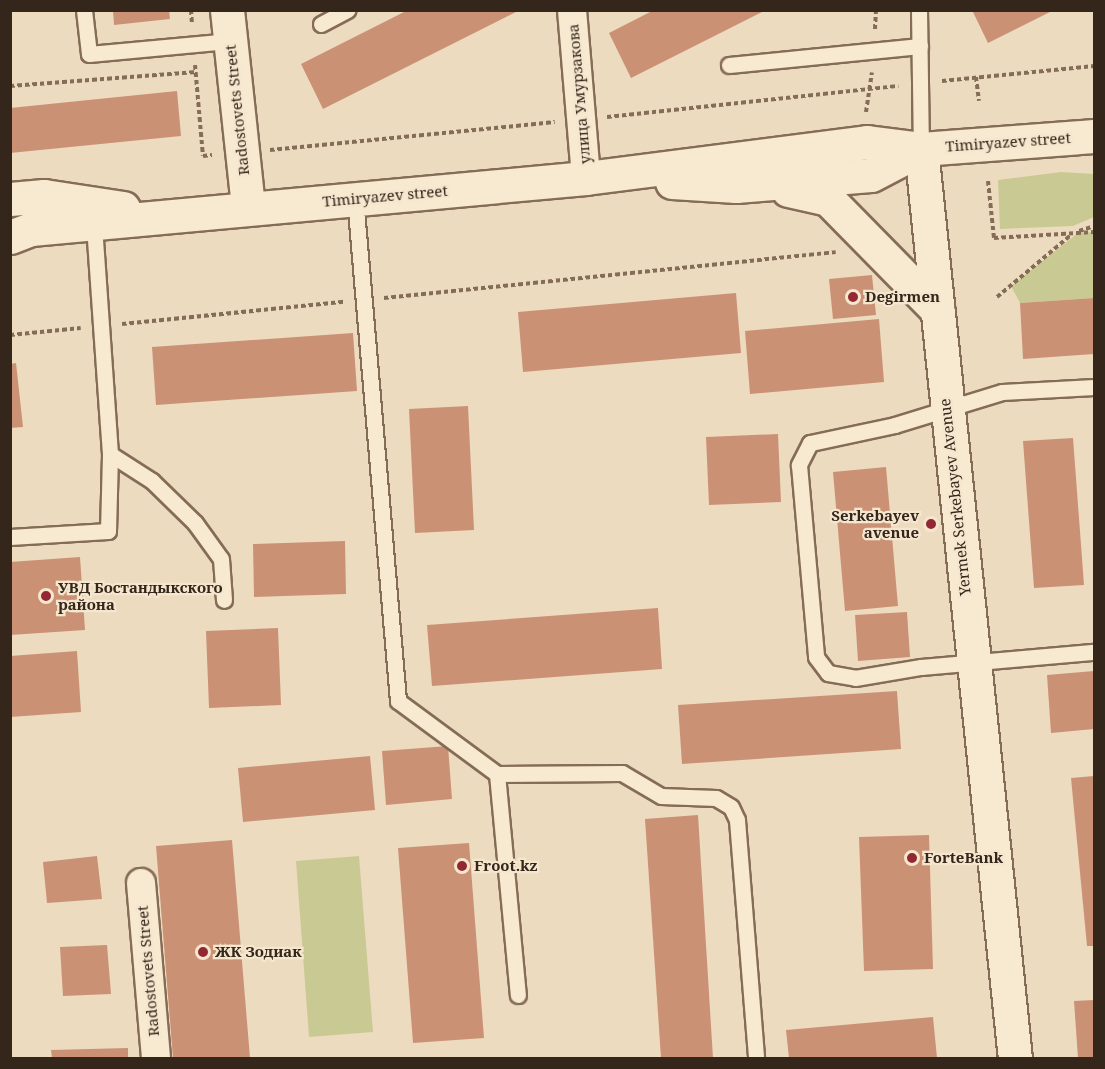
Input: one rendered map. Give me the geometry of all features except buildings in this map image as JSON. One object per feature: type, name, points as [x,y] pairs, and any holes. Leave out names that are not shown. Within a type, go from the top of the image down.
[{"type":"street","name":"улица Умурзакова","points":[[572,10],[582,119],[591,177]]},
{"type":"street","name":"Radostovets Street","points":[[229,26],[248,208]]},
{"type":"street","name":"Timiryazev street","points":[[17,232],[248,208],[591,177],[867,142],[921,149],[1095,136]]},
{"type":"street","name":"Timiryazev street","points":[[591,177],[736,186],[871,175],[921,149]]},
{"type":"street","name":"Yermek Serkebayev Avenue","points":[[921,149],[972,662],[1015,1059]]},
{"type":"street","points":[[736,186],[809,192],[828,199],[937,310]]},
{"type":"street","name":"Timiryazev street","points":[[10,199],[44,196],[175,216]]},
{"type":"street","name":"Radostovets Street","points":[[141,882],[156,1059]]},
{"type":"lane","points":[[84,10],[89,54],[194,44],[229,26]]},
{"type":"lane","points":[[321,24],[347,10]]},
{"type":"lane","points":[[919,10],[920,46],[917,84],[921,149]]},
{"type":"lane","points":[[729,65],[920,46]]},
{"type":"lane","points":[[355,198],[398,701],[497,774],[622,773],[661,796],[716,798],[731,807],[737,820],[756,1059]]},
{"type":"lane","points":[[10,537],[108,531],[110,454],[94,223]]},
{"type":"lane","points":[[1095,387],[1002,392],[895,425],[810,443],[799,465],[816,657],[828,673],[855,678],[972,662],[1095,652]]},
{"type":"lane","points":[[110,454],[152,481],[195,523],[221,559],[224,600]]},
{"type":"lane","points":[[497,774],[518,995]]},
{"type":"path","points":[[190,10],[203,156],[1095,66]]},
{"type":"path","points":[[10,86],[196,72]]},
{"type":"path","points":[[976,77],[979,101]]},
{"type":"path","points":[[988,181],[994,238],[1095,232]]},
{"type":"path","points":[[997,297],[1073,233],[1095,226]]},
{"type":"path","points":[[10,335],[843,251]]},
{"type":"green space","points":[[1061,172],[1094,174],[1094,217],[1073,226],[1000,229],[998,180]]},
{"type":"green space","points":[[1094,232],[1094,298],[1020,303],[1011,286],[1078,233]]},
{"type":"green space","points":[[359,856],[373,1032],[309,1037],[296,861]]},
{"type":"place","name":"Degirmen","points":[[853,297]]},
{"type":"place","name":"Serkebayev avenue","points":[[931,524]]},
{"type":"place","name":"УВД Бостандыкского района","points":[[46,596]]},
{"type":"place","name":"ForteBank","points":[[912,858]]},
{"type":"place","name":"Froot.kz","points":[[462,866]]},
{"type":"place","name":"ЖК Зодиак","points":[[203,952]]}]
